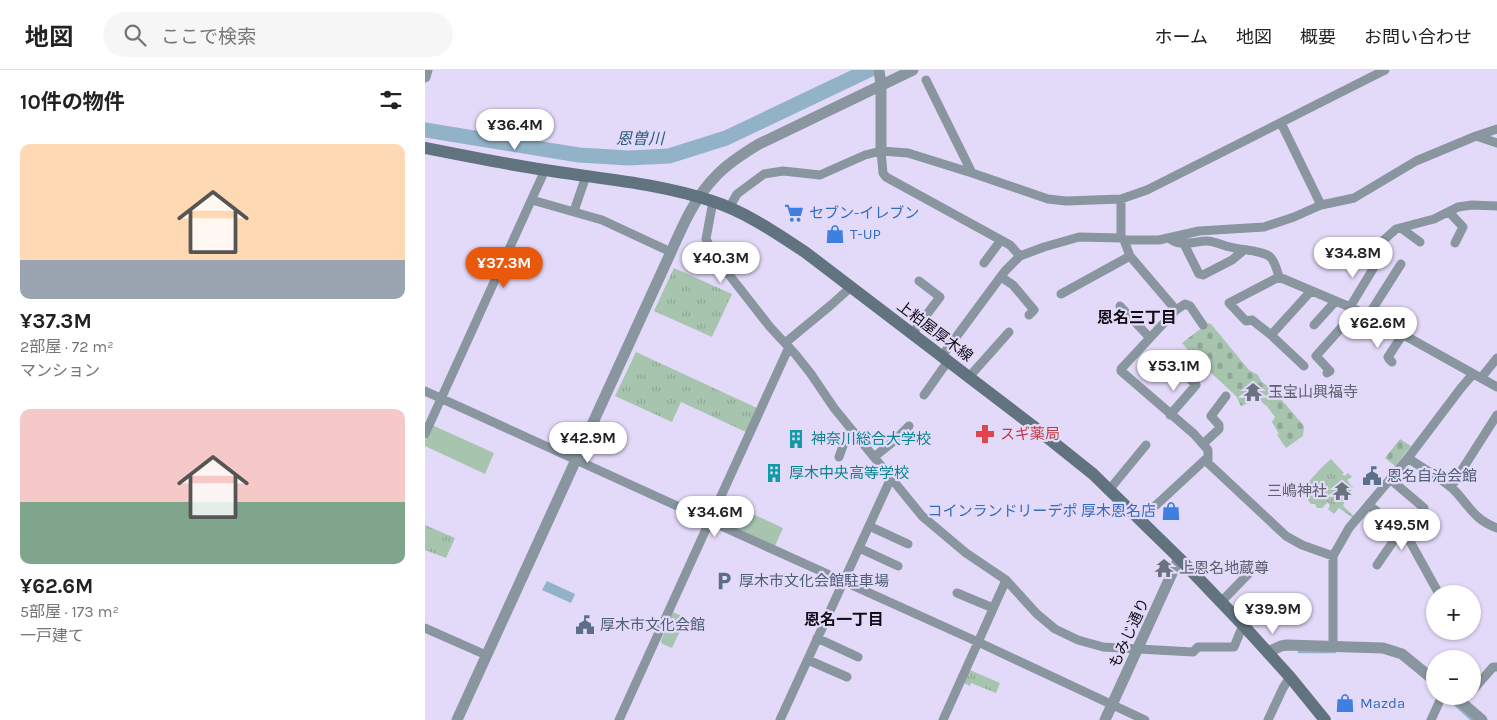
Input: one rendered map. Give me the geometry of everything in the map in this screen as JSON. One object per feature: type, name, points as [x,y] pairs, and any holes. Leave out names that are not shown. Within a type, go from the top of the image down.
[{"type":"main road","name":"上粕屋厚木線","points":[[425,148],[545,170],[647,184],[713,201],[776,233],[805,252],[945,358],[1093,474],[1221,602],[1290,677],[1325,720]]},
{"type":"street","points":[[425,77],[427,70]]},
{"type":"street","points":[[457,720],[671,252],[699,197],[715,176],[736,158],[759,144],[880,78],[913,70]]},
{"type":"street","points":[[729,208],[737,194],[764,174],[783,171],[820,175],[881,151],[908,153],[1048,199],[1066,202],[1121,199],[1147,190],[1385,70]]},
{"type":"street","points":[[880,78],[881,151],[883,173],[886,177],[1001,240],[1020,256]]},
{"type":"street","points":[[926,80],[972,173]]},
{"type":"street","points":[[1281,123],[1321,205]]},
{"type":"street","points":[[925,391],[945,358],[1001,277],[1020,256],[1043,247],[1079,237],[1159,240],[1199,230],[1263,227],[1321,205],[1354,198],[1417,161],[1497,129]]},
{"type":"street","points":[[1476,136],[1497,143]]},
{"type":"street","points":[[425,434],[545,170]]},
{"type":"street","points":[[574,211],[585,176]]},
{"type":"street","points":[[1121,199],[1123,239],[1130,256],[1144,277],[1176,310]]},
{"type":"street","points":[[532,200],[603,220],[671,252]]},
{"type":"street","points":[[713,201],[706,239],[716,258],[811,374],[853,432],[922,516],[945,537],[1006,580],[1037,614],[1055,629],[1078,640],[1103,646],[1138,650],[1193,652],[1198,647],[1234,647],[1243,626]]},
{"type":"street","points":[[1347,251],[1365,251],[1376,247],[1396,229],[1434,219],[1467,204],[1497,206]]},
{"type":"street","points":[[1449,212],[1463,227],[1455,243]]},
{"type":"street","points":[[1401,228],[1420,242]]},
{"type":"street","points":[[1169,238],[1184,244],[1209,241],[1269,256],[1276,266],[1279,277]]},
{"type":"street","points":[[983,263],[1001,240]]},
{"type":"street","points":[[1184,244],[1199,274],[1203,274],[1232,260],[1244,250]]},
{"type":"street","points":[[1065,294],[1094,280],[1130,256]]},
{"type":"street","points":[[1327,374],[1330,371],[1316,356],[1354,309],[1373,274],[1375,264]]},
{"type":"street","points":[[1368,316],[1399,269]]},
{"type":"street","points":[[1001,277],[1013,285],[1034,310]]},
{"type":"street","points":[[1279,277],[1368,316],[1497,387]]},
{"type":"street","points":[[1279,277],[1229,303],[1247,321],[1252,320],[1271,335],[1303,366]]},
{"type":"street","points":[[912,334],[942,294],[919,282]]},
{"type":"street","points":[[619,720],[787,345],[851,287]]},
{"type":"street","points":[[1271,335],[1311,291]]},
{"type":"street","points":[[1314,325],[1337,302]]},
{"type":"street","points":[[1203,325],[1190,306],[1185,304],[1176,310],[1121,371],[1194,434],[1208,450],[1208,463],[1286,536],[1302,545],[1333,556]]},
{"type":"street","points":[[1120,306],[1150,338]]},
{"type":"street","points":[[969,377],[1009,332]]},
{"type":"street","points":[[1392,362],[1388,356],[1403,334]]},
{"type":"street","points":[[1333,647],[1333,556],[1349,528],[1408,458],[1461,388],[1497,358]]},
{"type":"street","points":[[1170,415],[1198,387],[1184,370]]},
{"type":"street","points":[[425,391],[978,642],[1145,720]]},
{"type":"street","points":[[1203,444],[1219,429],[1219,425],[1209,414],[1226,396]]},
{"type":"street","points":[[1451,487],[1497,415]]},
{"type":"street","points":[[874,457],[909,426]]},
{"type":"street","points":[[839,457],[844,443],[853,432]]},
{"type":"street","points":[[1109,490],[1146,446],[1153,454]]},
{"type":"street","points":[[1140,520],[1208,457]]},
{"type":"street","points":[[1408,458],[1451,487],[1475,516],[1497,528]]},
{"type":"street","points":[[780,720],[891,478]]},
{"type":"street","points":[[1390,479],[1424,508]]},
{"type":"street","points":[[1369,505],[1407,536],[1434,585]]},
{"type":"street","points":[[869,526],[908,544]]},
{"type":"street","points":[[1377,565],[1401,530]]},
{"type":"street","points":[[859,548],[898,566]]},
{"type":"street","name":"もみじ通り","points":[[1105,720],[1179,558]]},
{"type":"street","points":[[1221,602],[1255,567]]},
{"type":"street","points":[[943,720],[1006,580]]},
{"type":"street","points":[[957,593],[993,608]]},
{"type":"street","points":[[425,628],[486,655]]},
{"type":"street","points":[[817,638],[858,657]]},
{"type":"street","points":[[1267,652],[1287,645],[1374,647],[1396,652],[1409,659],[1426,673]]},
{"type":"street","points":[[808,660],[847,678]]},
{"type":"street","points":[[1481,681],[1493,667],[1497,667]]},
{"type":"street","points":[[1268,720],[1290,677]]},
{"type":"street","points":[[1431,720],[1438,705]]},
{"type":"street","points":[[1468,705],[1482,720]]},
{"type":"green space","points":[[674,268],[732,294],[712,337],[654,311]]},
{"type":"green space","points":[[1208,323],[1211,324],[1249,370],[1258,375],[1261,381],[1274,391],[1304,426],[1303,436],[1286,448],[1277,435],[1279,434],[1272,422],[1275,417],[1266,405],[1255,395],[1246,404],[1241,406],[1236,396],[1194,357],[1182,343]]},
{"type":"green space","points":[[636,352],[757,408],[746,432],[681,402],[672,422],[615,396]]},
{"type":"green space","points":[[432,425],[494,453],[485,474],[425,446],[425,441]]},
{"type":"green space","points":[[1400,439],[1411,446],[1395,466],[1385,458]]},
{"type":"green space","points":[[1331,459],[1344,473],[1342,474],[1345,476],[1348,473],[1352,477],[1347,480],[1353,488],[1343,506],[1354,516],[1353,518],[1339,508],[1334,514],[1328,509],[1330,506],[1328,502],[1322,508],[1317,508],[1315,504],[1311,504],[1308,500],[1311,492],[1306,485]]},
{"type":"green space","points":[[746,511],[783,528],[775,546],[738,529]]},
{"type":"green space","points":[[425,525],[455,538],[446,558],[425,550]]},
{"type":"green space","points":[[673,612],[686,618],[672,648],[662,644],[661,641]]},
{"type":"green space","points":[[970,670],[1000,683],[996,693],[971,683],[970,686],[964,683]]},
{"type":"water","points":[[547,581],[575,594],[571,603],[542,590]]},
{"type":"waterway","name":"恩曽川","points":[[425,130],[579,155],[629,158],[669,156],[726,138],[869,70]]},
{"type":"waterway","points":[[1299,652],[1335,652]]},
{"type":"waterway","points":[[1455,705],[1472,720]]},
{"type":"place","name":"セブン-イレブン","points":[[794,213]]},
{"type":"place","name":"T-UP","points":[[835,234]]},
{"type":"place","name":"玉宝山興福寺","points":[[1253,392]]},
{"type":"place","name":"スギ薬局","points":[[985,434]]},
{"type":"place","name":"神奈川総合大学校","points":[[796,439]]},
{"type":"place","name":"厚木中央高等学校","points":[[774,473]]},
{"type":"place","name":"恩名自治会館","points":[[1372,476]]},
{"type":"place","name":"三嶋神社","points":[[1342,491]]},
{"type":"place","name":"コインランドリーデポ 厚木恩名店","points":[[1171,511]]},
{"type":"place","name":"上恩名地蔵尊","points":[[1164,568]]},
{"type":"place","name":"厚木市文化会館駐車場","points":[[724,581]]},
{"type":"place","name":"厚木市文化会館","points":[[585,625]]},
{"type":"place","name":"Mazda","points":[[1345,703]]},
{"type":"district","name":"恩名三丁目","points":[[1137,317]]},
{"type":"district","name":"恩名一丁目","points":[[844,619]]}]
